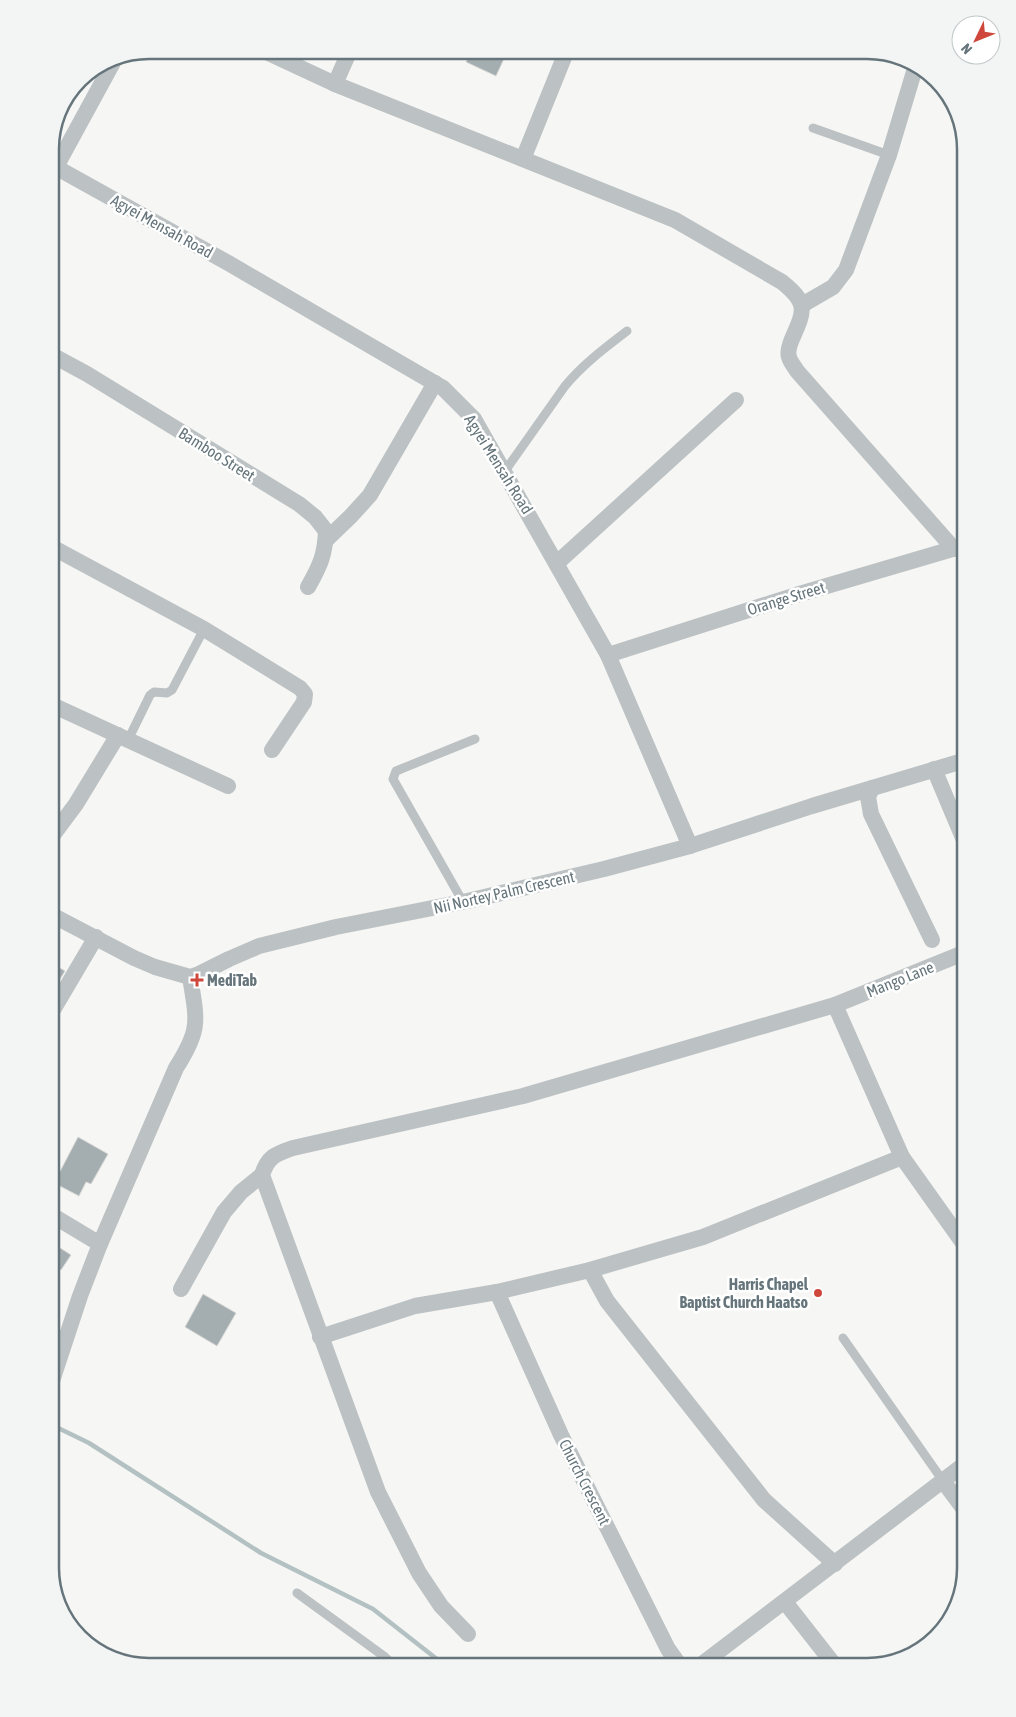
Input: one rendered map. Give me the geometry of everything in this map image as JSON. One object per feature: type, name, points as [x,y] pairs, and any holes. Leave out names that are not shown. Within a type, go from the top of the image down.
[{"type":"street","points":[[281,59],[335,84],[675,220],[782,282],[794,292],[802,305],[803,314],[789,346],[789,358],[797,371],[957,544]]},
{"type":"street","points":[[335,84],[346,59]]},
{"type":"street","points":[[523,159],[563,59]]},
{"type":"street","points":[[59,156],[109,68]]},
{"type":"street","points":[[802,305],[833,287],[846,270],[890,155],[914,72]]},
{"type":"street","name":"Agyei Mensah Road","points":[[59,169],[230,264],[443,388],[474,419],[608,654],[690,846]]},
{"type":"street","name":"Bamboo Street","points":[[59,359],[87,374],[299,504],[315,517],[326,531],[326,540]]},
{"type":"street","points":[[308,587],[320,567],[326,548],[326,540],[370,495],[434,383]]},
{"type":"street","points":[[557,563],[736,400]]},
{"type":"street","name":"Orange Street","points":[[608,654],[796,595],[957,548]]},
{"type":"street","points":[[59,551],[204,629],[300,688],[305,694],[304,702],[272,750]]},
{"type":"street","points":[[59,708],[228,786]]},
{"type":"street","points":[[59,827],[123,738]]},
{"type":"street","name":"Nii Nortey Palm Crescent","points":[[190,977],[259,946],[336,927],[463,902],[604,869],[690,846],[957,763]]},
{"type":"street","points":[[934,769],[957,824]]},
{"type":"street","points":[[872,788],[868,797],[871,814],[932,940]]},
{"type":"street","points":[[59,918],[155,967],[190,977],[196,1028],[190,1046],[176,1068],[100,1244],[59,1360]]},
{"type":"street","points":[[59,1000],[96,937]]},
{"type":"street","name":"Mango Lane","points":[[181,1289],[224,1212],[241,1192],[262,1175],[265,1166],[275,1154],[293,1148],[523,1096],[835,1005],[957,956]]},
{"type":"street","points":[[835,1005],[902,1157],[957,1234]]},
{"type":"street","points":[[320,1337],[415,1306],[497,1292],[590,1270],[703,1237],[902,1157]]},
{"type":"street","points":[[262,1175],[378,1492],[419,1573],[441,1606],[468,1634]]},
{"type":"street","points":[[59,1219],[100,1244]]},
{"type":"street","points":[[590,1270],[607,1301],[764,1500],[835,1564]]},
{"type":"street","name":"Church Crescent","points":[[497,1292],[566,1444],[668,1649],[674,1658]]},
{"type":"street","points":[[710,1658],[957,1470]]},
{"type":"street","points":[[943,1482],[957,1500]]},
{"type":"street","points":[[785,1602],[829,1658]]},
{"type":"lane","points":[[813,128],[890,155]]},
{"type":"lane","points":[[505,471],[576,373],[627,331]]},
{"type":"lane","points":[[123,738],[150,695],[154,692],[167,694],[172,690],[204,629]]},
{"type":"lane","points":[[463,902],[393,779],[396,771],[475,739]]},
{"type":"lane","points":[[843,1338],[943,1482]]},
{"type":"lane","points":[[297,1593],[386,1658]]},
{"type":"building","points":[[467,59],[504,59],[496,76],[466,62]]},
{"type":"building","points":[[59,967],[65,971],[59,981]]},
{"type":"building","points":[[78,1137],[108,1154],[91,1184],[86,1182],[79,1196],[59,1186],[59,1173]]},
{"type":"building","points":[[59,1247],[71,1255],[61,1270],[59,1269]]},
{"type":"building","points":[[203,1294],[236,1313],[217,1346],[185,1327]]},
{"type":"waterway","points":[[59,1428],[89,1443],[261,1553],[373,1609],[436,1658]]},
{"type":"place","name":"MediTab","points":[[197,980]]},
{"type":"place","name":"Harris Chapel Baptist Church Haatso","points":[[818,1293]]}]
